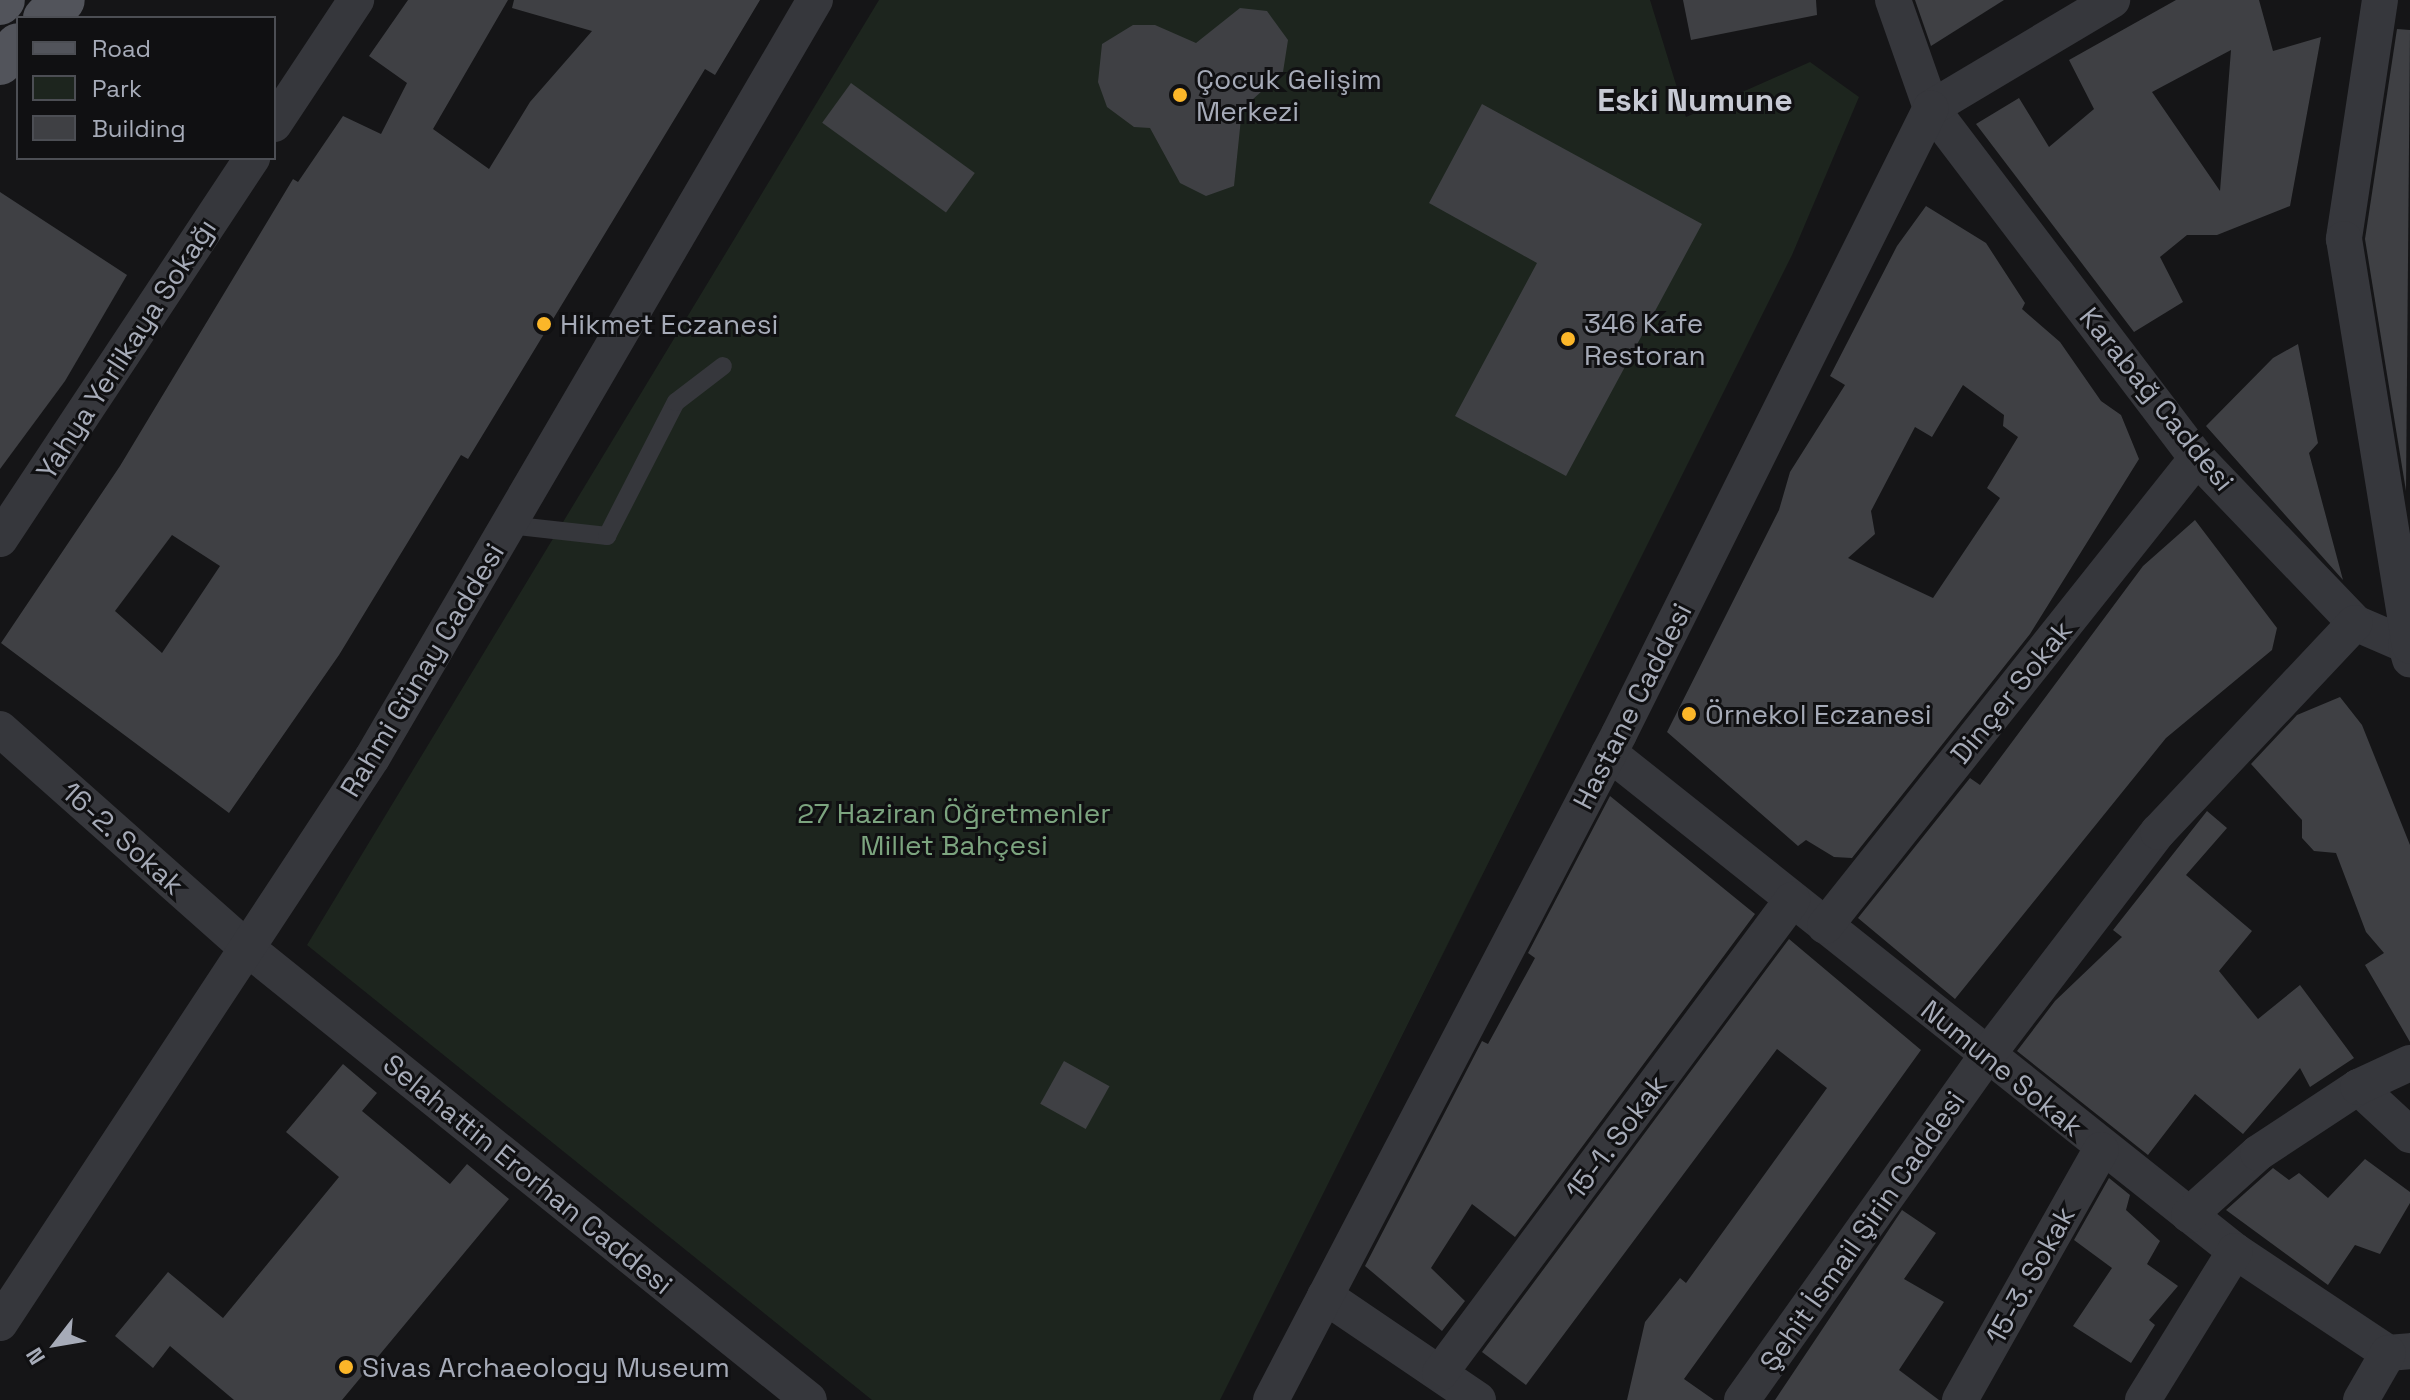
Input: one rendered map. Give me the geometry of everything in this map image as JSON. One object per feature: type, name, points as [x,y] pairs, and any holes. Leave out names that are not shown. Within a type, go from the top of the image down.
[{"type":"main road","points":[[47,16],[63,0]]},
{"type":"main road","points":[[0,63],[16,47]]},
{"type":"street","points":[[276,121],[356,0]]},
{"type":"street","name":"Rahmi Günay Caddesi","points":[[0,1323],[372,758],[815,0]]},
{"type":"street","points":[[1893,0],[1931,108],[2112,0]]},
{"type":"street","points":[[2380,0],[2344,239],[2402,530],[2409,650]]},
{"type":"street","name":"Karabağ Caddesi","points":[[1931,108],[2197,458],[2355,623],[2409,650]]},
{"type":"street","name":"Hastane Caddesi","points":[[1271,1400],[1609,753],[1931,108]]},
{"type":"street","name":"Yahya Yerlikaya Sokağı","points":[[0,539],[251,160]]},
{"type":"street","name":"Dinçer Sokak","points":[[1825,926],[2197,458]]},
{"type":"street","name":"Şehit İsmail Şirin Caddesi","points":[[1742,1400],[1988,1054],[2158,832],[2355,623]]},
{"type":"street","name":"16-2. Sokak","points":[[0,729],[247,948]]},
{"type":"street","name":"Numune Sokak","points":[[1609,753],[1988,1054],[2101,1150],[2235,1251],[2399,1352]]},
{"type":"street","name":"15-1. Sokak","points":[[1440,1373],[1792,900]]},
{"type":"street","name":"Selahattin Erorhan Caddesi","points":[[247,948],[802,1398]]},
{"type":"street","points":[[2189,1215],[2258,1153],[2358,1087],[2410,1063]]},
{"type":"street","points":[[2358,1087],[2410,1135]]},
{"type":"street","name":"15-3. Sokak","points":[[1960,1400],[2101,1150]]},
{"type":"street","points":[[2143,1400],[2235,1251]]},
{"type":"street","points":[[1325,1296],[1478,1400]]},
{"type":"street","points":[[2361,1400],[2399,1352]]},
{"type":"lane","points":[[508,525],[607,536],[676,402],[723,366]]},
{"type":"green space","name":"27 Haziran Öğretmenler Millet Bahçesi","points":[[879,0],[1650,0],[1686,117],[1810,62],[1859,97],[1792,255],[1220,1400],[872,1400],[307,945]]},
{"type":"building","points":[[408,0],[508,0],[433,129],[489,169],[530,102],[592,31],[512,8],[514,0],[760,0],[715,75],[705,69],[468,459],[461,455],[339,655],[229,813],[1,643],[120,466],[293,179],[298,182],[343,116],[381,134],[407,83],[369,56]],"holes":[[[172,535],[220,566],[162,653],[115,611]]]},
{"type":"building","points":[[1683,0],[1816,0],[1817,15],[1691,40]]},
{"type":"building","points":[[1915,0],[2004,0],[1931,46]]},
{"type":"building","points":[[2176,0],[2259,0],[2273,51],[2321,37],[2290,206],[2217,235],[2187,235],[2160,257],[2183,302],[2134,332],[1976,124],[2019,98],[2049,147],[2094,109],[2069,60]],"holes":[[[2231,50],[2220,191],[2152,92]]]},
{"type":"building","name":"Çocuk Gelişim Merkezi","points":[[1240,8],[1267,11],[1288,40],[1283,72],[1242,109],[1234,186],[1206,196],[1180,183],[1150,128],[1134,127],[1107,107],[1098,82],[1102,44],[1133,25],[1155,25],[1196,43]]},
{"type":"building","points":[[2397,29],[2410,30],[2406,491],[2365,239]]},
{"type":"building","points":[[851,83],[975,173],[946,213],[822,123]]},
{"type":"building","name":"346 Kafe Restoran","points":[[1482,104],[1702,224],[1566,476],[1455,416],[1537,263],[1429,203]]},
{"type":"building","points":[[0,192],[127,275],[65,381],[0,469]]},
{"type":"building","points":[[1926,206],[1986,243],[2025,303],[2022,309],[2060,342],[2101,401],[2121,415],[2139,459],[2030,634],[1852,858],[1834,857],[1806,840],[1798,846],[1667,732],[1779,510],[1790,472],[1845,385],[1830,376],[1897,246]],"holes":[[[1963,385],[2004,415],[2003,426],[2018,437],[1987,488],[2000,498],[1933,598],[1848,558],[1875,534],[1871,511],[1915,427],[1932,437]]]},
{"type":"building","points":[[2298,344],[2318,443],[2309,453],[2343,580],[2206,426],[2273,358]]},
{"type":"building","points":[[2195,520],[2277,628],[2272,650],[2166,738],[1955,999],[1858,918],[1970,778],[1980,785],[2143,566]]},
{"type":"building","points":[[2340,697],[2362,725],[2410,845],[2410,1042],[2365,965],[2384,953],[2366,932],[2336,853],[2314,851],[2302,838],[2302,820],[2251,764],[2297,715]]},
{"type":"building","points":[[1610,796],[1755,914],[1515,1237],[1472,1204],[1431,1268],[1465,1301],[1442,1331],[1365,1266],[1482,1041],[1488,1044],[1535,958],[1528,953]]},
{"type":"building","points":[[2207,811],[2227,828],[2186,875],[2252,931],[2219,971],[2258,1019],[2300,985],[2354,1058],[2310,1087],[2300,1068],[2243,1134],[2195,1094],[2148,1155],[2017,1051],[2055,1001],[2122,937],[2113,930]]},
{"type":"building","points":[[1789,939],[1921,1050],[1684,1379],[1714,1400],[1627,1400],[1645,1322],[1680,1278],[1686,1283],[1827,1088],[1777,1049],[1526,1385],[1482,1352]]},
{"type":"building","points":[[1064,1061],[1109,1086],[1086,1129],[1040,1104]]},
{"type":"building","points":[[343,1064],[377,1093],[362,1111],[450,1184],[467,1164],[509,1199],[342,1400],[234,1400],[170,1346],[153,1368],[115,1336],[168,1272],[223,1318],[339,1177],[286,1132]]},
{"type":"building","points":[[2365,1159],[2410,1192],[2410,1203],[2380,1254],[2355,1245],[2328,1285],[2226,1210],[2273,1168],[2289,1180],[2299,1173],[2328,1198]]},
{"type":"building","points":[[2109,1178],[2130,1195],[2126,1210],[2160,1241],[2147,1264],[2178,1286],[2149,1320],[2155,1325],[2131,1363],[2073,1326],[2112,1268],[2074,1240]]},
{"type":"building","points":[[1902,1210],[1936,1233],[1904,1279],[1944,1302],[1899,1370],[1939,1400],[1775,1400]]},
{"type":"place","name":"Çocuk Gelişim Merkezi","points":[[1180,95]]},
{"type":"place","name":"Hikmet Eczanesi","points":[[544,324]]},
{"type":"place","name":"346 Kafe Restoran","points":[[1568,339]]},
{"type":"place","name":"Örnekol Eczanesi","points":[[1689,714]]},
{"type":"place","name":"Sivas Archaeology Museum","points":[[346,1367]]},
{"type":"district","name":"Eski Numune","points":[[1695,100]]}]
